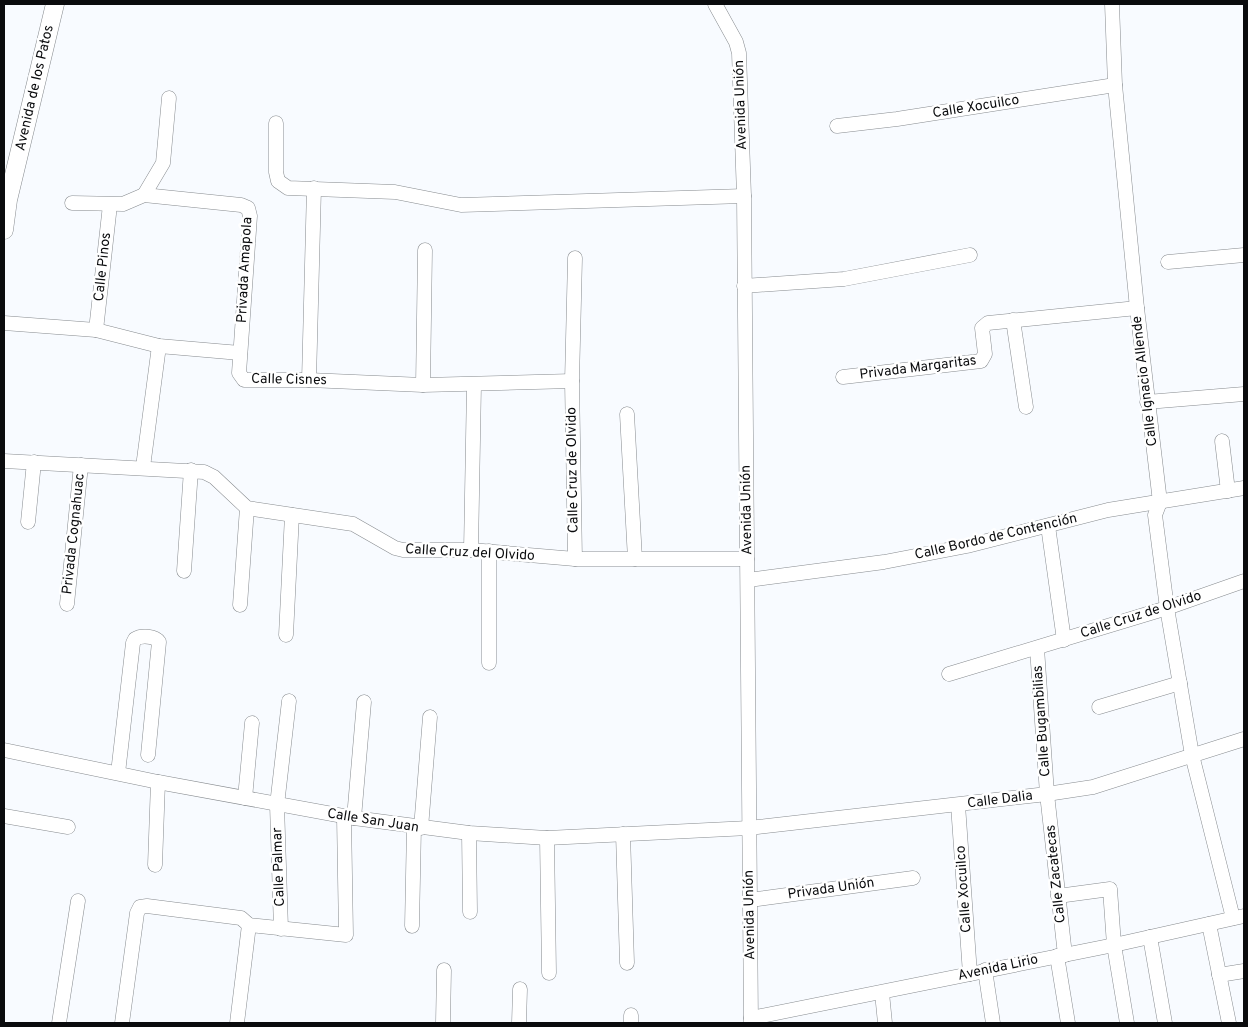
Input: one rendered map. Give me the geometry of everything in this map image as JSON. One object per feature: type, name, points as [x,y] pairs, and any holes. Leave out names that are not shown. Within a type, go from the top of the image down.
[{"type":"main road","name":"Avenida de los Patos","points":[[4,230],[6,200],[55,4]]},
{"type":"street","name":"Avenida Unión","points":[[715,4],[736,42],[739,54],[744,196],[751,1021]]},
{"type":"street","name":"Calle Ignacio Allende","points":[[1112,4],[1115,85],[1147,402],[1160,502],[1155,515],[1167,608],[1192,755]]},
{"type":"street","name":"Calle Xocuilco","points":[[837,126],[897,119],[1115,85]]},
{"type":"street","points":[[72,203],[123,204],[144,195],[163,163],[169,98]]},
{"type":"street","points":[[276,123],[276,172],[278,181],[288,188],[395,192],[461,205],[744,196]]},
{"type":"street","points":[[309,380],[314,188]]},
{"type":"street","name":"Privada Amapola","points":[[144,195],[245,206],[249,212],[240,353]]},
{"type":"street","name":"Calle Pinos","points":[[96,330],[110,205]]},
{"type":"street","points":[[423,385],[424,250]]},
{"type":"street","points":[[744,286],[844,279],[970,255]]},
{"type":"street","points":[[1168,262],[1244,255]]},
{"type":"street","name":"Calle Cruz de Olvido","points":[[575,258],[572,381],[575,559]]},
{"type":"street","name":"Privada Margaritas","points":[[843,377],[982,361],[985,354],[983,326],[1013,320],[1137,308]]},
{"type":"street","points":[[1013,320],[1026,407]]},
{"type":"street","points":[[4,322],[96,330],[159,346],[240,353]]},
{"type":"street","points":[[143,467],[159,346]]},
{"type":"street","name":"Calle Cisnes","points":[[240,353],[239,373],[244,380],[309,380],[423,385],[572,381]]},
{"type":"street","points":[[471,550],[474,385]]},
{"type":"street","points":[[1147,402],[1244,394]]},
{"type":"street","points":[[627,414],[635,559]]},
{"type":"street","points":[[1222,441],[1228,491]]},
{"type":"street","points":[[4,461],[191,470],[214,477],[247,508],[240,605]]},
{"type":"street","points":[[28,522],[34,462]]},
{"type":"street","name":"Privada Cognahuac","points":[[67,604],[81,465]]},
{"type":"street","points":[[184,571],[191,470]]},
{"type":"street","name":"Calle Bordo de Contención","points":[[748,580],[884,562],[966,546],[1108,510],[1244,488]]},
{"type":"street","name":"Calle Cruz del Olvido","points":[[247,508],[353,524],[395,548],[403,550],[471,550],[575,559],[747,559]]},
{"type":"street","points":[[286,635],[292,515]]},
{"type":"street","points":[[1048,526],[1064,640]]},
{"type":"street","points":[[489,551],[489,663]]},
{"type":"street","name":"Calle Cruz de Olvido","points":[[949,674],[1167,608],[1244,581]]},
{"type":"street","points":[[118,773],[135,638],[140,636],[158,640],[148,755]]},
{"type":"street","name":"Calle Bugambilias","points":[[1037,648],[1047,794]]},
{"type":"street","points":[[1099,706],[1180,683]]},
{"type":"street","name":"Calle Palmar","points":[[281,929],[277,805],[289,701]]},
{"type":"street","points":[[122,1023],[137,913],[140,907],[147,906],[241,918],[249,925],[346,936],[349,817],[364,702]]},
{"type":"street","points":[[412,926],[418,828],[430,717]]},
{"type":"street","points":[[245,798],[252,723]]},
{"type":"street","name":"Calle Dalia","points":[[749,828],[958,805],[1093,787],[1244,739]]},
{"type":"street","name":"Calle San Juan","points":[[4,750],[277,805],[418,828],[547,838],[749,828]]},
{"type":"street","points":[[1192,755],[1238,917]]},
{"type":"street","points":[[155,865],[158,782]]},
{"type":"street","name":"Calle Zacatecas","points":[[1047,794],[1058,896],[1061,955],[1068,1023]]},
{"type":"street","name":"Calle Xocuilco","points":[[958,805],[970,974]]},
{"type":"street","points":[[4,816],[68,827]]},
{"type":"street","points":[[469,833],[470,912]]},
{"type":"street","points":[[623,834],[627,963]]},
{"type":"street","points":[[547,838],[549,973]]},
{"type":"street","name":"Privada Unión","points":[[750,900],[912,878]]},
{"type":"street","points":[[1058,896],[1106,888],[1110,890],[1114,945],[1127,1023]]},
{"type":"street","points":[[59,1023],[78,902]]},
{"type":"street","name":"Avenida Lirio","points":[[751,1021],[1238,917]]},
{"type":"street","points":[[1209,924],[1229,1023]]},
{"type":"street","points":[[237,1023],[249,925]]},
{"type":"street","points":[[1150,937],[1165,1023]]},
{"type":"street","points":[[443,1023],[444,970]]},
{"type":"street","points":[[985,970],[993,1023]]},
{"type":"street","points":[[1219,976],[1244,971]]},
{"type":"street","points":[[520,989],[520,1023]]},
{"type":"street","points":[[882,993],[885,1023]]}]
